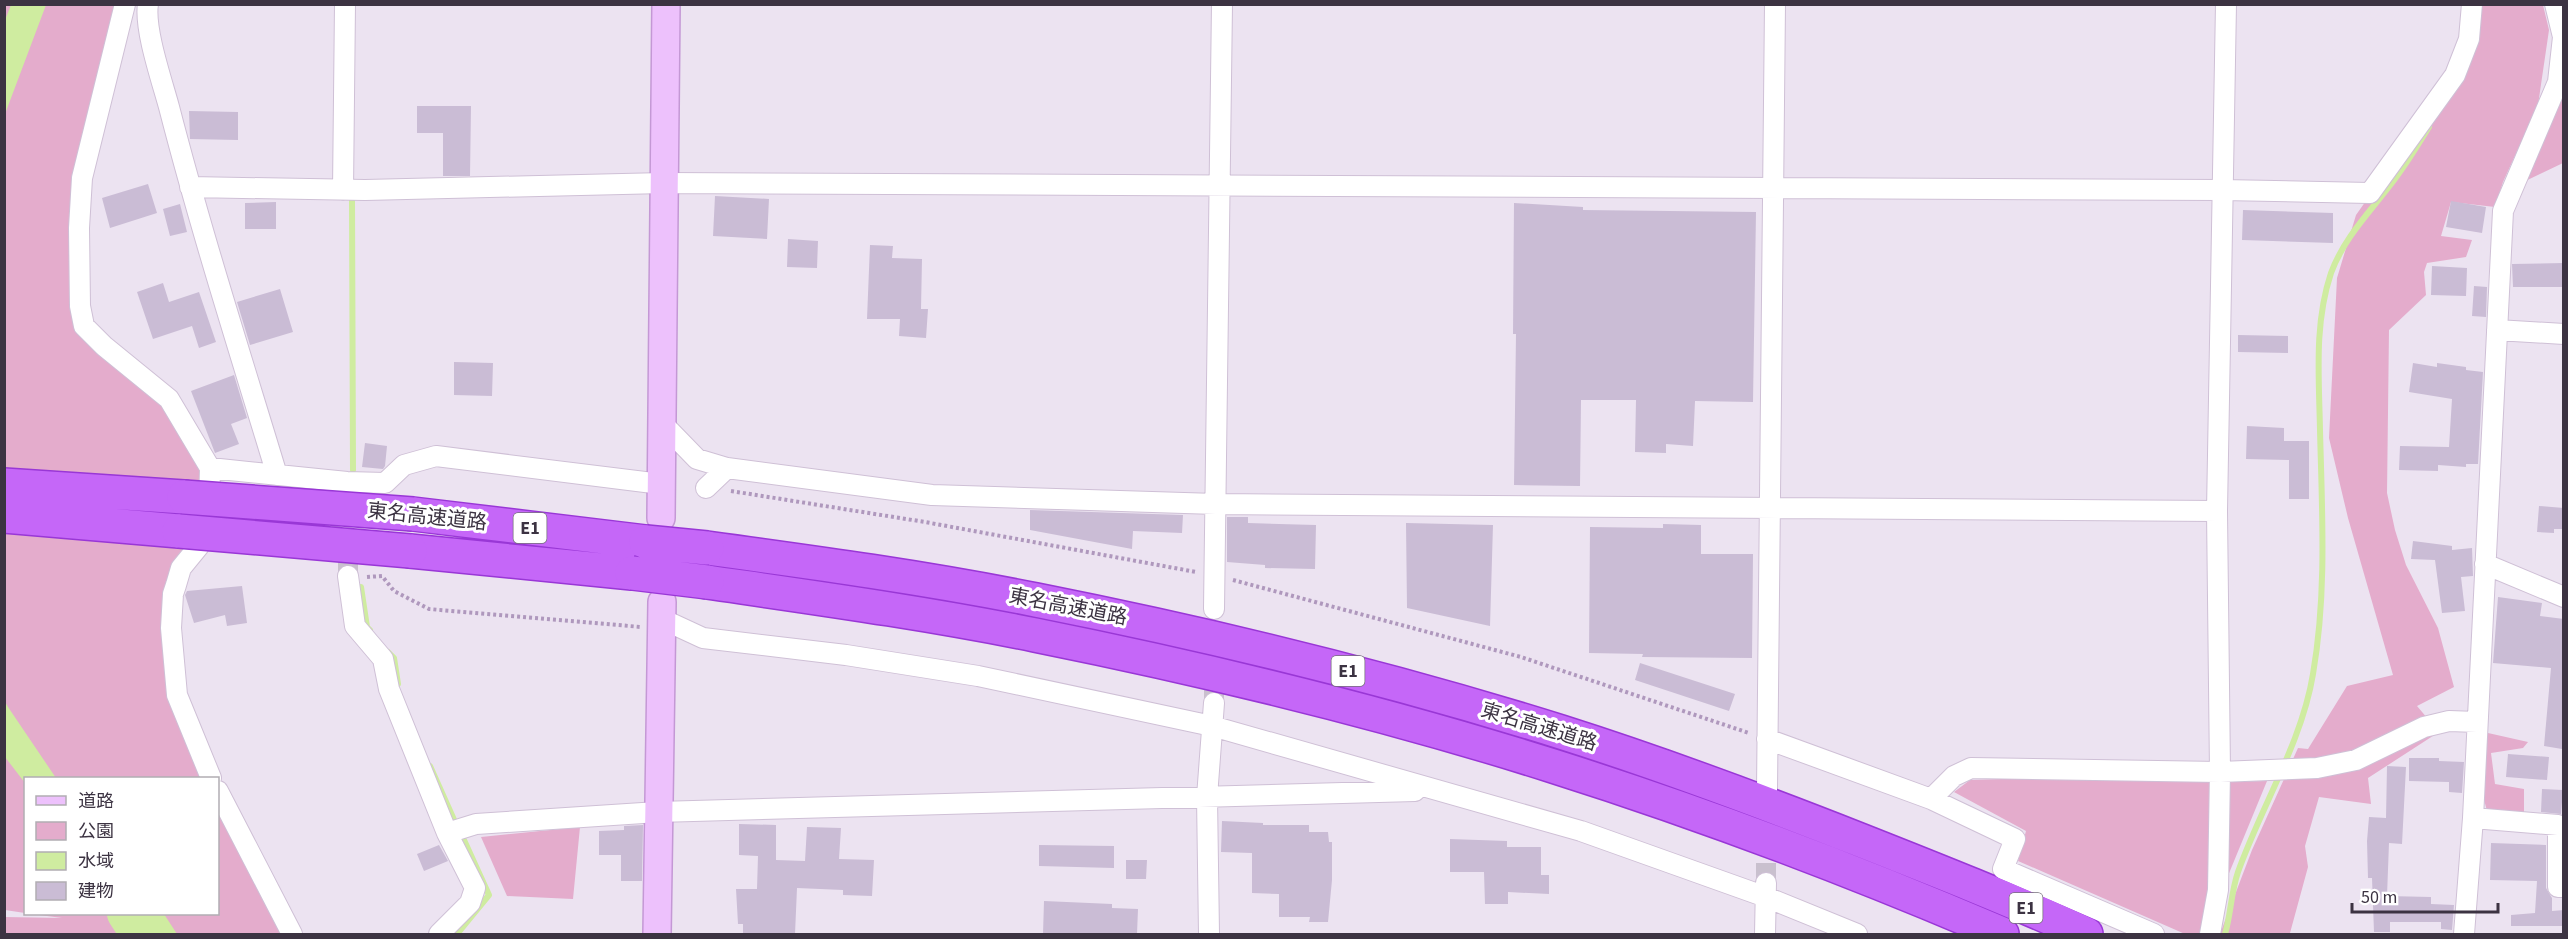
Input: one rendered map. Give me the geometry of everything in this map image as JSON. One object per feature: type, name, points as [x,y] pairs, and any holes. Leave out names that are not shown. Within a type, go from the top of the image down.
[{"type":"highway","name":"東名高速道路","points":[[4,485],[654,530],[707,548],[849,568],[1033,599],[1196,634],[1385,681],[1561,732],[1733,791],[1965,881],[2086,934]]},
{"type":"highway","name":"東名高速道路","points":[[4,516],[633,573],[843,602],[1031,634],[1189,668],[1377,715],[1552,766],[1745,832],[2002,934]]},
{"type":"street","points":[[125,4],[82,178],[79,228],[80,306],[84,326],[104,346],[169,399],[198,444],[210,468],[209,509],[199,546],[182,568],[173,594],[171,628],[177,695],[211,777]]},
{"type":"street","points":[[148,4],[152,41],[190,187],[277,475]]},
{"type":"street","points":[[343,190],[345,4]]},
{"type":"street","points":[[654,530],[661,484],[666,4]]},
{"type":"street","points":[[1214,609],[1222,4]]},
{"type":"street","points":[[1767,790],[1775,4]]},
{"type":"street","points":[[2210,934],[2218,890],[2220,772],[2217,511],[2226,4]]},
{"type":"street","points":[[190,187],[343,190],[664,183],[1220,184],[2222,189],[2370,193],[2455,75],[2469,39],[2472,4]]},
{"type":"street","points":[[2464,934],[2473,818],[2503,211],[2561,76],[2563,37],[2555,4]]},
{"type":"street","points":[[2497,330],[2564,334]]},
{"type":"street","points":[[662,423],[697,459],[727,468],[932,495],[1216,504],[2217,511]]},
{"type":"street","points":[[210,468],[348,486],[385,483],[404,465],[436,456],[661,484]]},
{"type":"street","points":[[706,488],[727,468]]},
{"type":"street","points":[[2485,564],[2564,597]]},
{"type":"street","points":[[349,577],[355,626],[383,659],[390,689],[447,833],[475,888],[470,903],[439,934]]},
{"type":"street","points":[[657,934],[662,617],[703,638],[846,655],[978,676],[1212,726],[1581,831],[1766,890],[1857,934]]},
{"type":"street","points":[[1209,934],[1207,797],[1214,703]]},
{"type":"street","points":[[1931,799],[1954,776],[1971,768],[2220,772],[2317,768],[2356,760],[2424,727],[2449,721],[2477,722]]},
{"type":"street","points":[[1767,739],[1931,799],[2015,839],[2003,869],[2154,934]]},
{"type":"street","points":[[447,833],[476,824],[658,812],[1436,790]]},
{"type":"street","points":[[219,793],[292,934]]},
{"type":"street","points":[[2473,818],[2558,825],[2558,886],[2564,887]]},
{"type":"street","points":[[1765,934],[1766,890]]},
{"type":"path","points":[[349,577],[382,576],[394,591],[415,604],[429,609],[662,617]]},
{"type":"green space","points":[[5,5],[127,5],[74,232],[84,326],[177,412],[210,468],[176,585],[177,695],[214,777],[24,777],[24,913],[5,910]]},
{"type":"green space","points":[[2472,5],[2543,5],[2549,30],[2538,105],[2503,182],[2495,207],[2451,202],[2441,236],[2472,240],[2466,257],[2427,263],[2424,272],[2426,295],[2389,330],[2387,493],[2406,565],[2438,628],[2454,687],[2417,706],[2439,732],[2368,778],[2371,804],[2319,797],[2305,846],[2308,867],[2290,933],[2294,934],[2220,934],[2252,850],[2298,748],[2308,749],[2347,686],[2393,675],[2348,518],[2329,438],[2337,278],[2356,215],[2455,75]]},
{"type":"green space","points":[[2563,71],[2563,163],[2513,187]]},
{"type":"green space","points":[[2488,733],[2528,742],[2523,748],[2491,753],[2495,784],[2524,789],[2524,817],[2487,811],[2480,784]]},
{"type":"green space","points":[[2062,777],[2213,782],[2267,781],[2204,934],[2185,934],[2018,861],[2026,831],[1954,792],[1970,780]]},
{"type":"green space","points":[[219,789],[292,934],[5,934],[5,917],[62,918],[40,915],[219,915]]},
{"type":"green space","points":[[580,827],[573,899],[507,896],[481,837]]},
{"type":"water","points":[[11,5],[46,5],[5,114],[5,20]]},
{"type":"water","points":[[4,700],[55,777],[24,777],[24,782],[5,757]]},
{"type":"water","points":[[133,915],[165,915],[177,934],[151,934]]},
{"type":"building","points":[[417,106],[471,106],[470,176],[443,176],[443,133],[417,133]]},
{"type":"building","points":[[189,111],[238,112],[238,140],[190,139]]},
{"type":"building","points":[[148,184],[157,213],[110,228],[102,198]]},
{"type":"building","points":[[715,196],[769,199],[767,239],[713,236]]},
{"type":"building","points":[[2451,201],[2486,207],[2482,233],[2446,227]]},
{"type":"building","points":[[276,202],[276,229],[245,229],[245,203]]},
{"type":"building","points":[[1514,203],[1583,207],[1583,210],[1756,212],[1753,402],[1695,401],[1693,446],[1666,444],[1666,453],[1635,452],[1636,400],[1581,400],[1580,486],[1514,485],[1516,334],[1513,334]]},
{"type":"building","points":[[180,204],[187,232],[170,236],[163,209]]},
{"type":"building","points":[[2243,210],[2333,213],[2333,243],[2242,240]]},
{"type":"building","points":[[788,239],[818,241],[817,268],[787,267]]},
{"type":"building","points":[[870,245],[893,246],[892,258],[922,259],[921,309],[928,309],[926,338],[899,336],[900,319],[867,319]]},
{"type":"building","points":[[2564,263],[2564,287],[2513,287],[2512,264]]},
{"type":"building","points":[[2432,266],[2467,268],[2466,296],[2431,295]]},
{"type":"building","points":[[163,283],[169,302],[199,292],[216,342],[199,348],[192,326],[153,339],[137,292]]},
{"type":"building","points":[[2474,286],[2487,287],[2486,317],[2472,316]]},
{"type":"building","points":[[280,289],[293,332],[250,345],[237,302]]},
{"type":"building","points":[[2238,335],[2288,336],[2288,353],[2238,352]]},
{"type":"building","points":[[454,362],[493,363],[492,396],[454,395]]},
{"type":"building","points":[[2413,363],[2437,367],[2437,363],[2483,372],[2478,464],[2466,464],[2466,467],[2438,465],[2438,471],[2399,470],[2400,446],[2449,447],[2452,399],[2409,392]]},
{"type":"building","points":[[234,375],[247,418],[231,424],[239,444],[215,453],[191,391]]},
{"type":"building","points":[[2247,426],[2284,428],[2284,441],[2309,441],[2309,499],[2289,499],[2289,460],[2246,459]]},
{"type":"building","points":[[365,443],[387,446],[383,469],[362,467]]},
{"type":"building","points":[[2539,506],[2564,508],[2564,529],[2554,529],[2554,533],[2537,532]]},
{"type":"building","points":[[1030,510],[1183,515],[1182,533],[1133,531],[1132,549],[1030,530]]},
{"type":"building","points":[[1227,517],[1248,517],[1248,523],[1316,525],[1315,569],[1265,568],[1265,565],[1227,562]]},
{"type":"building","points":[[1406,523],[1493,525],[1490,626],[1407,608]]},
{"type":"building","points":[[1663,524],[1701,525],[1701,554],[1753,554],[1752,658],[1642,657],[1643,654],[1589,653],[1590,527],[1663,528]]},
{"type":"building","points":[[2413,541],[2452,546],[2452,550],[2472,548],[2473,576],[2461,577],[2465,611],[2442,613],[2435,560],[2411,559]]},
{"type":"building","points":[[242,586],[247,623],[227,626],[225,615],[194,623],[185,595],[187,591]]},
{"type":"building","points":[[2498,597],[2542,603],[2540,616],[2564,619],[2562,749],[2544,746],[2551,668],[2493,663]]},
{"type":"building","points":[[1640,663],[1735,694],[1729,711],[1635,680]]},
{"type":"building","points":[[2508,754],[2549,757],[2547,780],[2506,777]]},
{"type":"building","points":[[2409,758],[2439,758],[2439,761],[2464,762],[2462,793],[2449,792],[2449,782],[2409,781]]},
{"type":"building","points":[[2387,766],[2406,767],[2402,844],[2389,843],[2387,896],[2431,897],[2431,904],[2454,905],[2452,930],[2441,929],[2441,922],[2390,922],[2390,932],[2374,932],[2372,878],[2368,878],[2367,841],[2369,817],[2386,818]]},
{"type":"building","points":[[2542,789],[2563,790],[2561,814],[2541,812]]},
{"type":"building","points":[[1222,821],[1263,823],[1263,825],[1309,825],[1309,832],[1328,832],[1329,842],[1332,842],[1332,880],[1328,922],[1309,922],[1310,917],[1279,917],[1279,894],[1252,893],[1252,853],[1221,852]]},
{"type":"building","points":[[739,824],[776,825],[776,860],[805,861],[807,827],[841,828],[839,859],[874,860],[872,896],[843,895],[843,890],[797,888],[795,934],[743,934],[743,924],[738,924],[736,889],[757,889],[758,856],[739,855]]},
{"type":"building","points":[[643,825],[642,881],[621,881],[621,855],[599,855],[599,831],[624,830],[624,826]]},
{"type":"building","points":[[1450,839],[1507,841],[1507,847],[1541,847],[1541,875],[1549,875],[1549,894],[1508,892],[1508,904],[1485,904],[1484,872],[1450,872]]},
{"type":"building","points":[[2491,843],[2546,845],[2546,888],[2552,898],[2552,911],[2564,910],[2564,926],[2511,926],[2511,915],[2535,913],[2537,881],[2490,880]]},
{"type":"building","points":[[439,845],[448,861],[424,871],[417,854]]},
{"type":"building","points":[[1039,845],[1114,846],[1114,868],[1039,866]]},
{"type":"building","points":[[1126,860],[1147,860],[1146,879],[1126,879]]},
{"type":"building","points":[[1044,901],[1112,904],[1112,908],[1138,909],[1137,934],[1043,934]]},
{"type":"waterway","points":[[2225,934],[2238,872],[2300,724],[2313,674],[2322,583],[2319,351],[2326,292],[2331,273],[2344,246],[2401,170],[2429,127]]},
{"type":"waterway","points":[[352,200],[353,470]]},
{"type":"waterway","points":[[361,587],[367,627],[370,630]]},
{"type":"waterway","points":[[388,652],[394,658],[398,684]]},
{"type":"waterway","points":[[430,766],[455,822]]},
{"type":"waterway","points":[[457,934],[489,895],[464,840]]},
{"type":"waterway","points":[[125,915],[137,934]]},
{"type":"tunnel","points":[[348,499],[348,576]]},
{"type":"tunnel","points":[[1214,609],[1214,703]]},
{"type":"tunnel","points":[[1766,832],[1766,883]]}]
